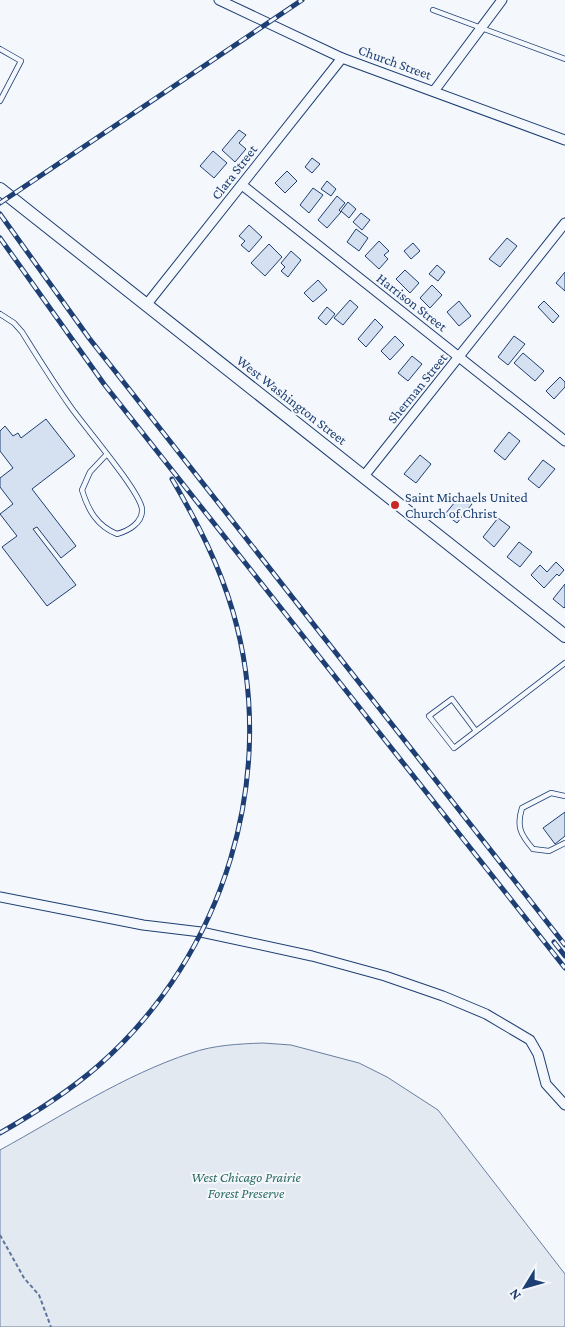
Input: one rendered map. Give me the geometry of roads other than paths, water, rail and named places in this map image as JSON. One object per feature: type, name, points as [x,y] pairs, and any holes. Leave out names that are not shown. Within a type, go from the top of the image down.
[{"type":"main road","name":"West Washington Street","points":[[0,189],[565,636]]},
{"type":"street","name":"Church Street","points":[[219,0],[342,58],[565,140]]},
{"type":"street","points":[[434,91],[502,0]]},
{"type":"street","name":"Clara Street","points":[[147,304],[342,58]]},
{"type":"street","name":"Harrison Street","points":[[242,185],[565,441]]},
{"type":"street","name":"Sherman Street","points":[[364,476],[565,223]]},
{"type":"street","points":[[0,898],[143,925],[201,932],[312,956],[360,968],[443,996],[486,1014],[530,1040],[538,1054],[546,1084],[565,1106]]},
{"type":"lane","points":[[433,10],[565,59]]},
{"type":"lane","points":[[0,49],[21,61],[0,101]]},
{"type":"lane","points":[[0,314],[14,323],[22,332],[70,406],[138,497],[142,510],[134,526],[117,534],[101,526],[93,516],[82,490],[90,472],[106,455]]},
{"type":"lane","points":[[476,731],[452,699],[429,716],[454,748],[476,731],[565,662]]},
{"type":"lane","points":[[565,796],[551,793],[522,808],[518,822],[524,839],[533,849],[549,851],[565,844]]},
{"type":"railway","points":[[0,203],[302,0]]},
{"type":"railway","points":[[0,214],[89,338],[565,945]]},
{"type":"railway","points":[[0,238],[104,384],[565,968]]},
{"type":"railway","points":[[0,1133],[51,1102],[87,1076],[142,1021],[179,971],[209,916],[231,858],[244,798],[250,736],[246,673],[233,612],[221,577],[199,527],[172,479]]},
{"type":"railway","points":[[554,942],[565,956]]},
{"type":"place","name":"Saint Michaels United Church of Christ","points":[[395,505]]},
{"type":"park label","name":"West Chicago Prairie Forest Preserve","points":[[246,1186]]}]
